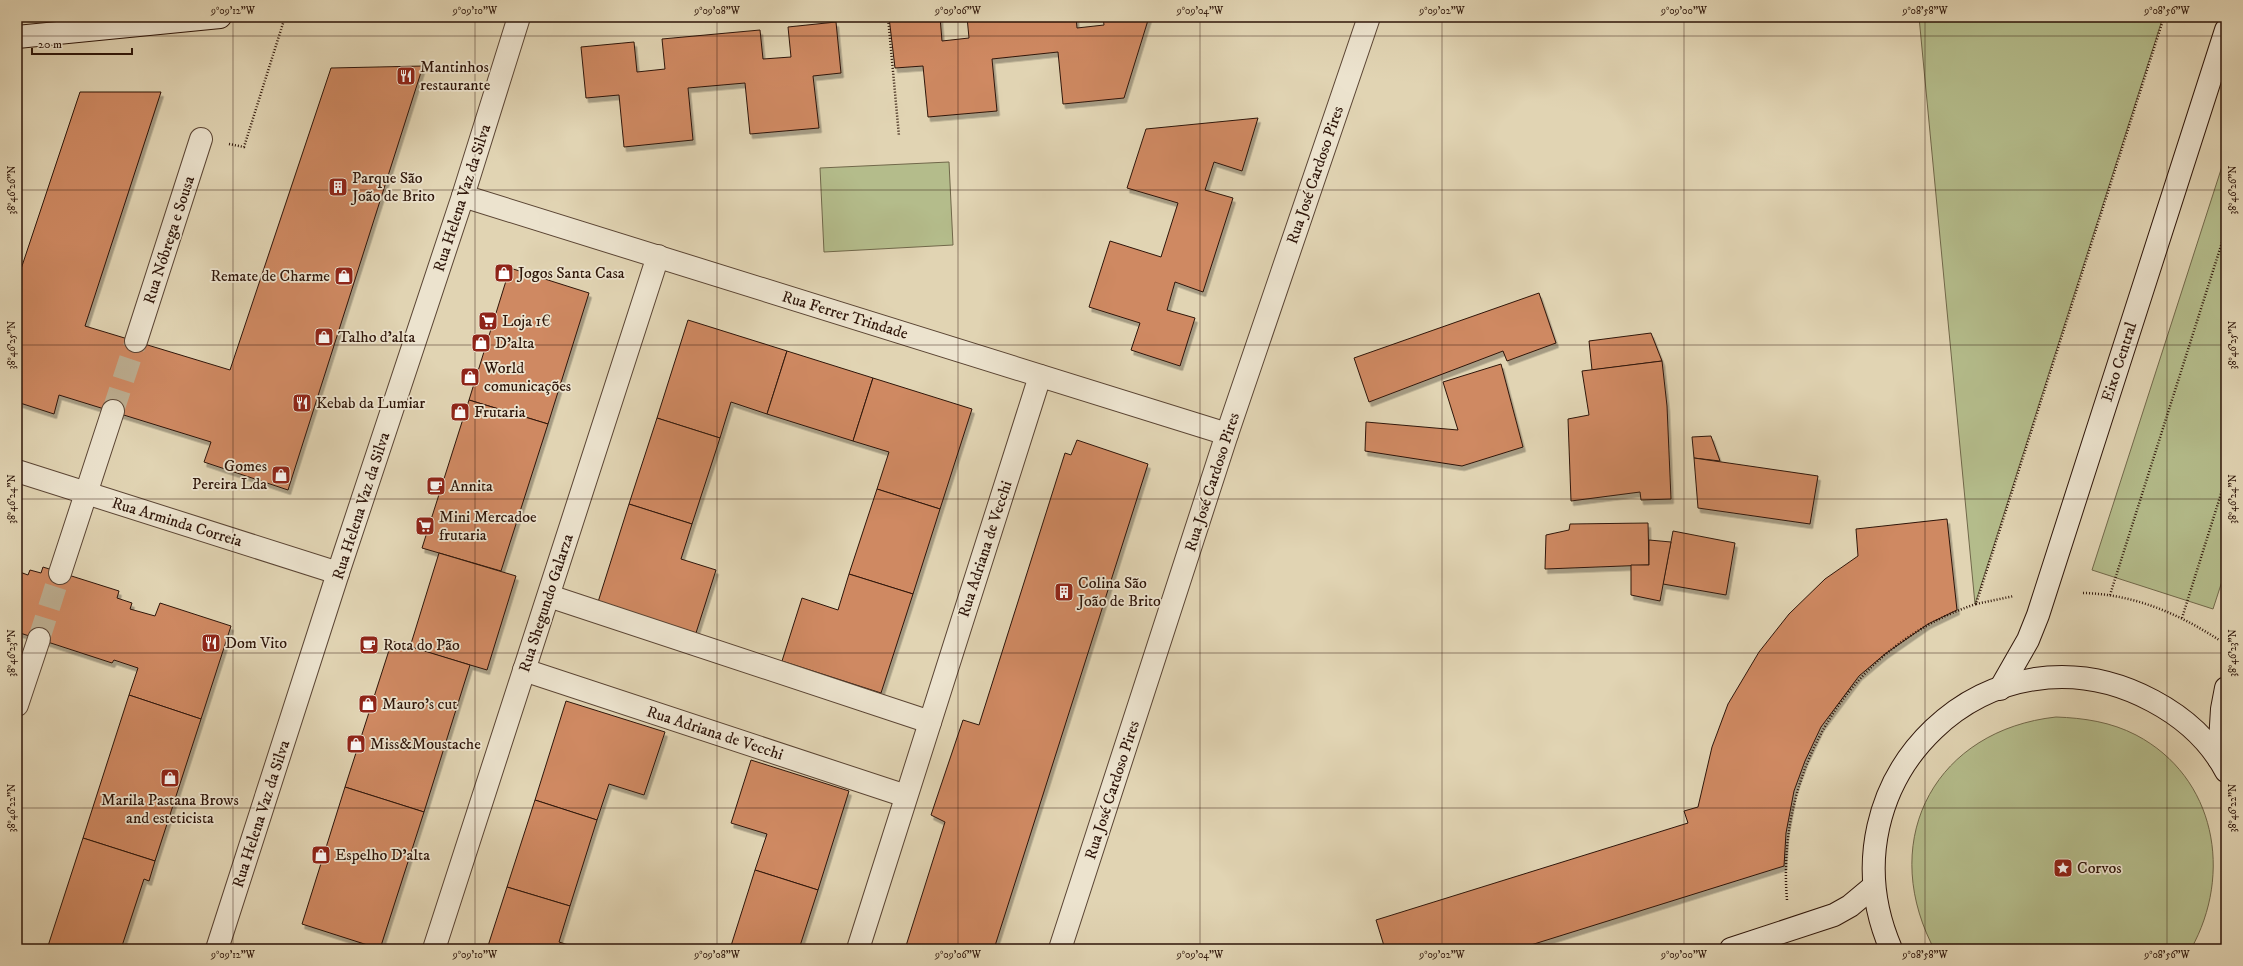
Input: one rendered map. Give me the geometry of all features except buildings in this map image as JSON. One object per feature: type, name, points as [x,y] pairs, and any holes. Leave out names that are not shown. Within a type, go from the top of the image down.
[{"type":"street","points":[[17,37],[220,17]]},
{"type":"street","name":"Rua Helena Vaz da Silva","points":[[217,949],[338,573],[463,196],[519,17]]},
{"type":"street","name":"Rua José Cardoso Pires","points":[[1060,949],[1227,434],[1369,17]]},
{"type":"street","name":"Eixo Central","points":[[2000,689],[2028,640],[2038,615],[2226,30]]},
{"type":"street","name":"Rua Nóbrega e Sousa","points":[[136,341],[201,139]]},
{"type":"street","name":"Rua Ferrer Trindade","points":[[463,196],[1227,434]]},
{"type":"street","name":"Rua Shegundo Galarza","points":[[434,949],[658,256]]},
{"type":"street","name":"Rua Adriana de Vecchi","points":[[858,949],[1040,376]]},
{"type":"street","points":[[60,572],[113,411]]},
{"type":"street","name":"Rua Arminda Correia","points":[[17,471],[338,573]]},
{"type":"street","points":[[549,596],[930,722]]},
{"type":"street","points":[[17,705],[39,639]]},
{"type":"street","name":"Rua Adriana de Vecchi","points":[[524,670],[906,796]]},
{"type":"street","points":[[1891,949],[1882,927],[1874,886],[1874,843],[1880,813],[1891,786],[1906,760],[1925,736],[1948,716],[1973,700],[2000,689],[2030,681],[2073,678],[2098,681],[2122,687],[2166,708],[2186,723],[2223,765]]},
{"type":"street","points":[[2223,765],[2222,709],[2226,688]]},
{"type":"street","points":[[1731,949],[1834,915],[1850,906],[1874,886]]},
{"type":"path","points":[[201,139],[244,147],[285,17]]},
{"type":"path","points":[[888,17],[900,136]]},
{"type":"path","points":[[1976,604],[2164,17]]},
{"type":"path","points":[[2110,595],[2226,230]]},
{"type":"path","points":[[2182,618],[2226,478]]},
{"type":"path","points":[[2083,593],[2110,595],[2138,602],[2182,618],[2219,640]]},
{"type":"path","points":[[1785,877],[1788,832],[1794,800],[1815,743],[1829,719],[1873,666],[1890,652],[1931,624],[1976,604],[2019,595]]},
{"type":"green space","points":[[1919,17],[2163,17],[1975,604]]},
{"type":"green space","points":[[2226,154],[2226,569],[2213,609],[2092,570]]},
{"type":"green space","points":[[949,162],[953,245],[824,252],[820,168]]},
{"type":"green space","points":[[2056,717],[2077,718],[2107,724],[2136,735],[2163,753],[2184,776],[2200,801],[2209,830],[2213,859],[2211,890],[2204,920],[2191,949],[1935,949],[1931,943],[1917,903],[1912,864],[1916,828],[1929,795],[1950,766],[1979,743],[2014,726]]},
{"type":"tunnel","points":[[113,411],[136,341]]},
{"type":"tunnel","points":[[39,639],[60,573]]},
{"type":"place","name":"Mantinhos restaurante","points":[[406,76]]},
{"type":"place","name":"Parque São João de Brito","points":[[338,187]]},
{"type":"place","name":"Jogos Santa Casa","points":[[504,273]]},
{"type":"place","name":"Remate de Charme","points":[[344,276]]},
{"type":"place","name":"Loja 1€","points":[[488,321]]},
{"type":"place","name":"Talho d'alta","points":[[324,337]]},
{"type":"place","name":"D'alta","points":[[481,343]]},
{"type":"place","name":"World comunicações","points":[[470,377]]},
{"type":"place","name":"Kebab da Lumiar","points":[[302,403]]},
{"type":"place","name":"Frutaria","points":[[460,412]]},
{"type":"place","name":"Gomes Pereira Lda","points":[[281,475]]},
{"type":"place","name":"Annita","points":[[436,486]]},
{"type":"place","name":"Mini Mercadoe frutaria","points":[[425,526]]},
{"type":"place","name":"Colina São João de Brito","points":[[1064,592]]},
{"type":"place","name":"Dom Vito","points":[[211,643]]},
{"type":"place","name":"Rota do Pão","points":[[369,645]]},
{"type":"place","name":"Mauro's cut","points":[[368,704]]},
{"type":"place","name":"Miss&Moustache","points":[[356,744]]},
{"type":"place","name":"Marila Pastana Brows and esteticista","points":[[170,778]]},
{"type":"place","name":"Espelho D'alta","points":[[321,855]]},
{"type":"place","name":"Corvos","points":[[2063,868]]}]
